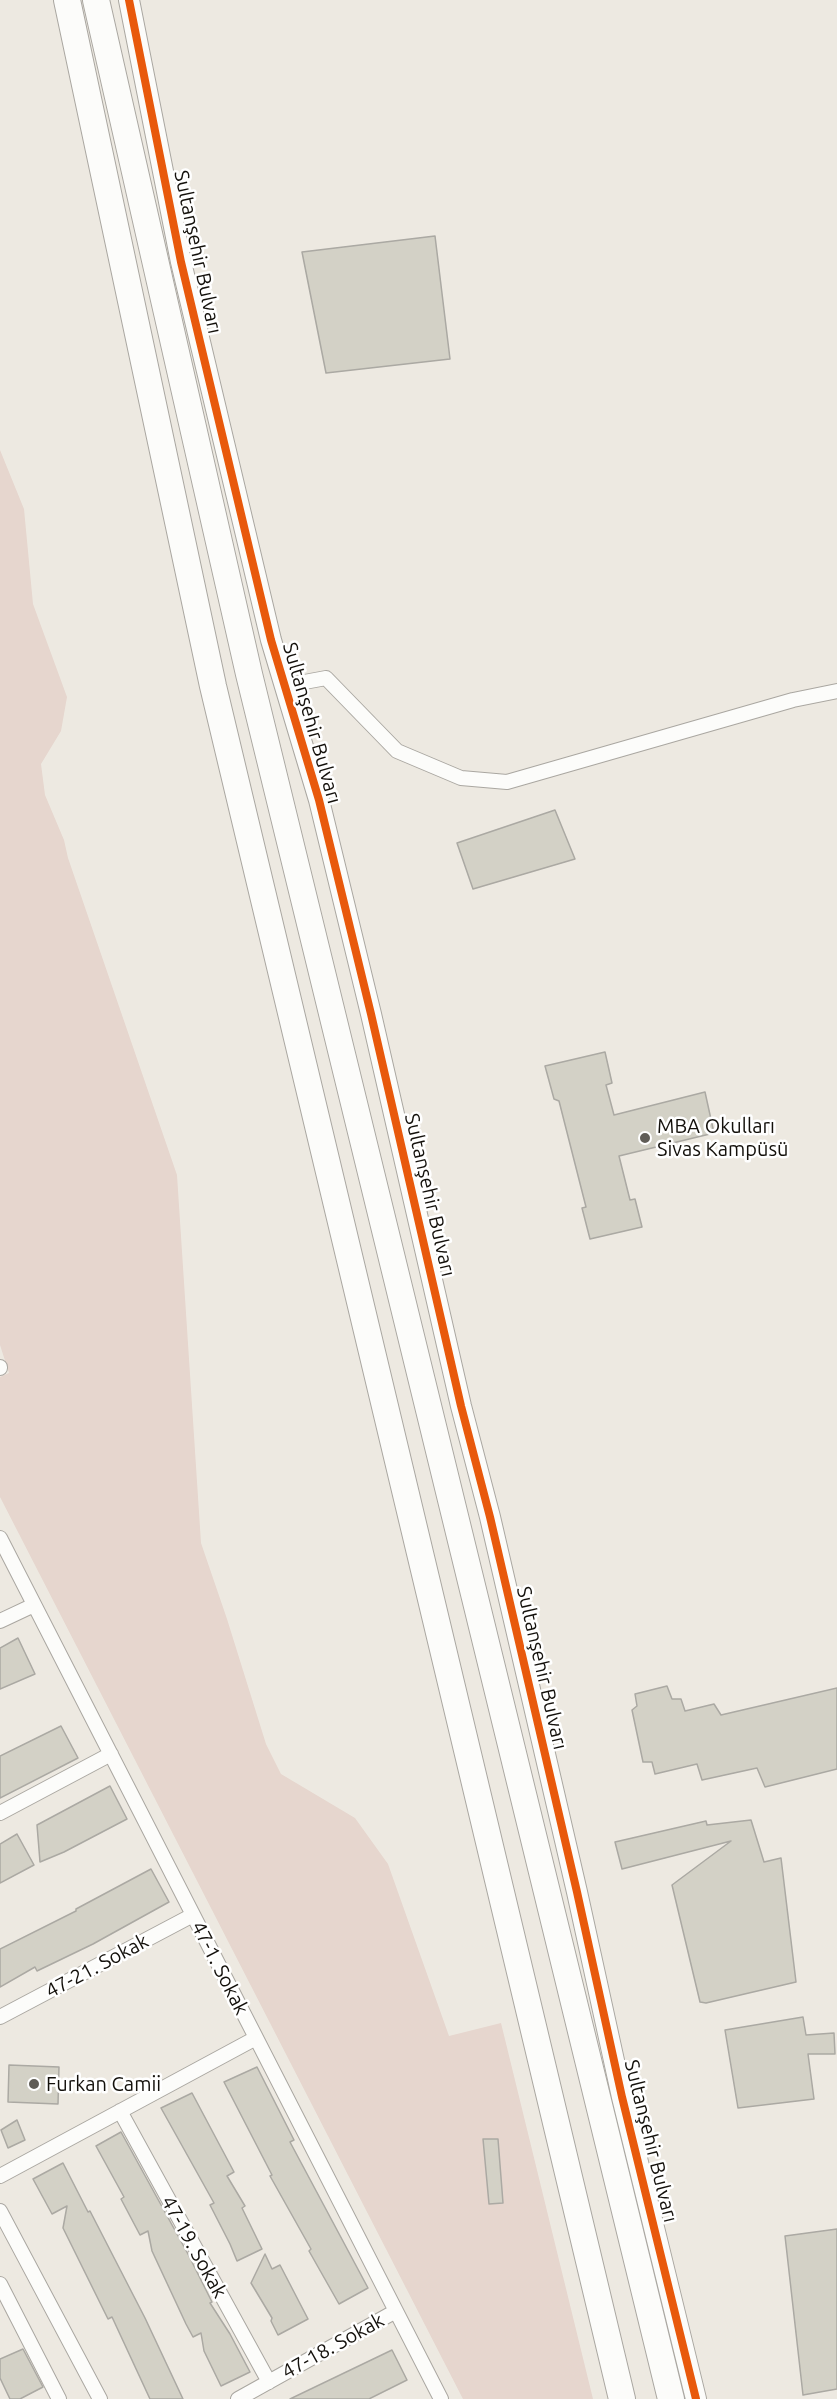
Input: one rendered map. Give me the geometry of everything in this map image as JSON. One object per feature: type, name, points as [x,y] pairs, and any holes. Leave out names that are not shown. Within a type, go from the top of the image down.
[{"type":"highway","points":[[67,0],[213,686],[622,2399]]},
{"type":"highway","points":[[96,0],[251,685],[671,2399]]},
{"type":"street","name":"Sultanşehir Bulvarı","points":[[129,0],[181,262],[283,686],[319,800],[376,1036],[461,1406],[490,1517],[577,1892],[622,2097],[696,2399]]},
{"type":"street","points":[[283,686],[326,678],[397,751],[461,778],[507,782],[793,700],[837,691]]},
{"type":"street","name":"47-1. Sokak","points":[[0,1538],[441,2399]]},
{"type":"street","points":[[0,1621],[34,1605]]},
{"type":"street","points":[[0,1813],[111,1754]]},
{"type":"street","name":"47-21. Sokak","points":[[0,2017],[193,1915]]},
{"type":"street","points":[[0,2176],[256,2037]]},
{"type":"street","name":"47-19. Sokak","points":[[120,2111],[269,2382]]},
{"type":"street","points":[[0,2211],[100,2399]]},
{"type":"street","points":[[0,2284],[59,2399]]},
{"type":"street","name":"47-18. Sokak","points":[[238,2399],[396,2311]]},
{"type":"shaded area","points":[[0,450],[24,509],[33,604],[67,697],[61,731],[41,764],[45,795],[64,840],[68,858],[177,1175],[201,1543],[266,1744],[281,1774],[355,1818],[388,1864],[449,2036],[501,2023],[593,2399],[463,2399],[0,1497],[0,1377],[9,1373],[0,1345]]},
{"type":"building","points":[[435,236],[450,359],[326,373],[302,252]]},
{"type":"building","points":[[555,810],[575,859],[473,889],[457,843]]},
{"type":"building","points":[[605,1052],[612,1083],[606,1085],[614,1115],[705,1092],[714,1133],[619,1156],[630,1200],[635,1199],[642,1227],[590,1239],[582,1208],[586,1207],[559,1101],[554,1099],[545,1066]]},
{"type":"building","points":[[18,1638],[35,1674],[0,1689],[0,1648]]},
{"type":"building","points":[[667,1686],[672,1699],[681,1699],[685,1711],[714,1704],[721,1715],[837,1688],[837,1769],[765,1787],[757,1768],[702,1780],[697,1764],[655,1774],[652,1762],[643,1762],[632,1710],[637,1706],[635,1694]]},
{"type":"building","points":[[61,1726],[78,1758],[0,1798],[0,1756]]},
{"type":"building","points":[[110,1786],[127,1819],[40,1862],[37,1825]]},
{"type":"building","points":[[751,1820],[764,1862],[781,1858],[796,1982],[706,2003],[700,2002],[672,1885],[731,1841],[622,1869],[615,1842],[706,1821],[707,1825]]},
{"type":"building","points":[[17,1834],[34,1865],[0,1883],[0,1844]]},
{"type":"building","points":[[151,1869],[169,1902],[93,1944],[37,1971],[35,1967],[0,1987],[0,1949],[76,1911]]},
{"type":"building","points":[[803,2017],[806,2035],[834,2033],[835,2054],[808,2054],[814,2099],[738,2108],[725,2030]]},
{"type":"building","name":"Furkan Camii","points":[[9,2065],[59,2067],[58,2104],[8,2102]]},
{"type":"building","points":[[257,2067],[294,2140],[290,2142],[368,2288],[339,2304],[270,2176],[272,2175],[224,2082]]},
{"type":"building","points":[[192,2093],[234,2172],[227,2176],[245,2206],[242,2208],[262,2249],[237,2261],[210,2205],[214,2203],[161,2108]]},
{"type":"building","points":[[17,2120],[25,2140],[8,2148],[1,2130]]},
{"type":"building","points":[[121,2132],[188,2254],[212,2302],[210,2303],[250,2372],[221,2386],[204,2351],[201,2333],[193,2337],[186,2324],[152,2251],[148,2231],[140,2235],[121,2199],[124,2197],[96,2146]]},
{"type":"building","points":[[483,2139],[498,2139],[503,2203],[489,2204]]},
{"type":"building","points":[[63,2163],[145,2318],[183,2399],[150,2399],[112,2317],[108,2319],[63,2228],[67,2206],[52,2214],[33,2179]]},
{"type":"building","points":[[837,2229],[837,2389],[803,2395],[785,2236]]},
{"type":"building","points":[[265,2254],[272,2269],[280,2265],[308,2319],[278,2335],[271,2321],[272,2318],[251,2283]]},
{"type":"building","points":[[23,2349],[43,2387],[20,2399],[10,2399],[0,2378],[0,2359]]},
{"type":"building","points":[[392,2350],[407,2380],[369,2399],[290,2399]]},
{"type":"cycle path","points":[[129,0],[181,262],[271,640],[319,800],[371,1014],[461,1406],[490,1517],[577,1892],[622,2097],[696,2399]]},
{"type":"place","name":"MBA Okulları Sivas Kampüsü","points":[[645,1138]]},
{"type":"place","name":"Furkan Camii","points":[[34,2084]]}]
